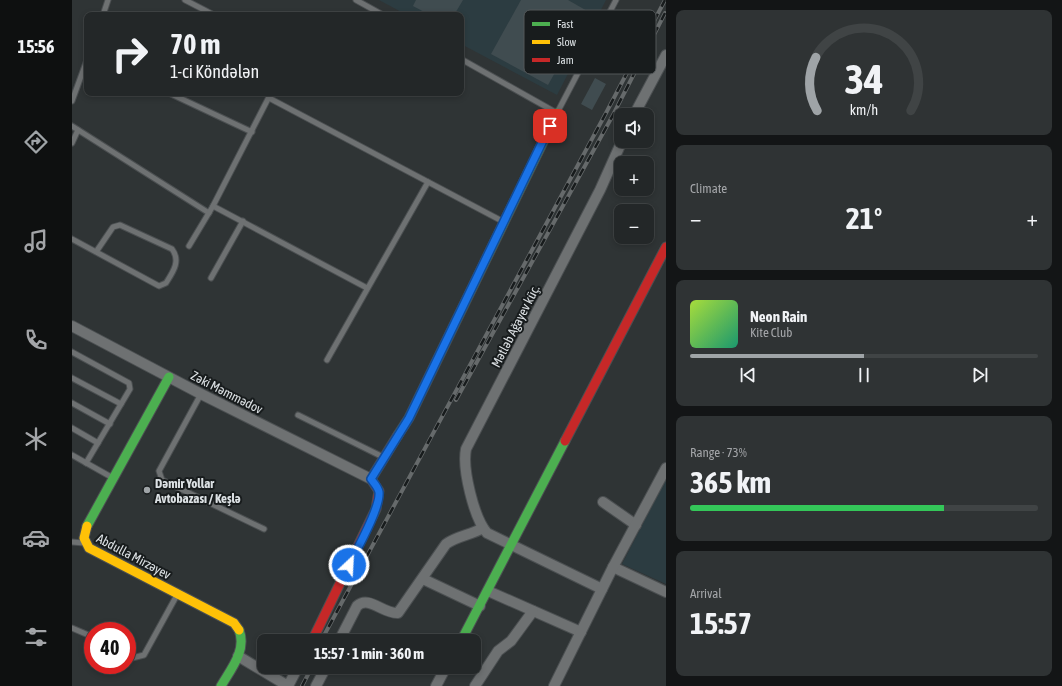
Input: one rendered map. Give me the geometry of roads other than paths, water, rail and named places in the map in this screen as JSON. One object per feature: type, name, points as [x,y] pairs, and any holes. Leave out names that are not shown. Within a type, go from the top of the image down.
[{"type":"street","points":[[656,74],[666,55]]},
{"type":"street","points":[[638,108],[656,74]]},
{"type":"street","points":[[315,634],[376,509],[379,491],[371,479],[409,418],[503,221],[557,113]]},
{"type":"street","name":"Mətləb Ağayev küç.","points":[[482,528],[464,466],[466,449],[600,190],[619,148]]},
{"type":"street","points":[[465,634],[666,247]]},
{"type":"street","name":"Zəki Məmmədov","points":[[72,326],[201,394],[371,479]]},
{"type":"street","name":"Abdulla Mirzəyev","points":[[169,377],[88,528],[84,536],[85,543],[89,548],[234,623],[243,640],[243,645],[221,686]]},
{"type":"street","points":[[554,686],[613,567],[666,468]]},
{"type":"street","points":[[603,502],[636,525]]},
{"type":"street","points":[[342,634],[356,606],[361,602],[366,601],[393,613],[398,613],[446,544],[452,540],[474,534],[482,528],[493,537],[602,589]]},
{"type":"street","points":[[613,567],[666,592]]},
{"type":"street","points":[[423,578],[480,606]]},
{"type":"street","points":[[488,591],[581,632]]},
{"type":"street","points":[[476,686],[498,652],[510,641],[533,611]]},
{"type":"street","points":[[238,656],[288,686],[294,674]]},
{"type":"street","points":[[316,686],[322,674]]},
{"type":"street","points":[[436,686],[442,674]]},
{"type":"lane","points":[[104,12],[108,0]]},
{"type":"lane","points":[[185,0],[208,12]]},
{"type":"lane","points":[[356,0],[377,12]]},
{"type":"lane","points":[[611,10],[616,0]]},
{"type":"lane","points":[[464,61],[557,113],[577,74]]},
{"type":"lane","points":[[72,101],[84,68]]},
{"type":"lane","points":[[175,96],[252,132]]},
{"type":"lane","points":[[189,246],[213,206],[270,96],[503,221]]},
{"type":"lane","points":[[72,126],[209,213]]},
{"type":"lane","points":[[72,144],[78,130]]},
{"type":"lane","points":[[326,360],[428,182]]},
{"type":"lane","points":[[213,206],[368,288]]},
{"type":"lane","points":[[211,278],[243,221]]},
{"type":"lane","points":[[72,239],[96,252],[159,286],[166,283],[177,261],[172,249],[120,226],[113,227],[96,252]]},
{"type":"lane","points":[[72,352],[129,383],[130,389],[86,463]]},
{"type":"lane","points":[[72,378],[121,404]]},
{"type":"lane","points":[[201,394],[159,471],[162,480],[264,529]]},
{"type":"lane","points":[[72,404],[110,424]]},
{"type":"lane","points":[[298,414],[384,457]]},
{"type":"lane","points":[[72,428],[98,443]]},
{"type":"lane","points":[[72,455],[114,478]]},
{"type":"lane","points":[[72,542],[85,543]]},
{"type":"lane","points":[[136,657],[146,652],[178,594]]},
{"type":"lane","points":[[72,628],[84,633]]},
{"type":"railway","points":[[656,17],[665,0]]},
{"type":"railway","points":[[656,31],[665,13]]},
{"type":"railway","points":[[325,634],[626,74]]},
{"type":"railway","points":[[456,400],[613,115],[634,74]]},
{"type":"railway","points":[[302,686],[308,674]]},
{"type":"place","name":"Dəmir Yollar Avtobazası / Keşlə","points":[[147,490]]}]
